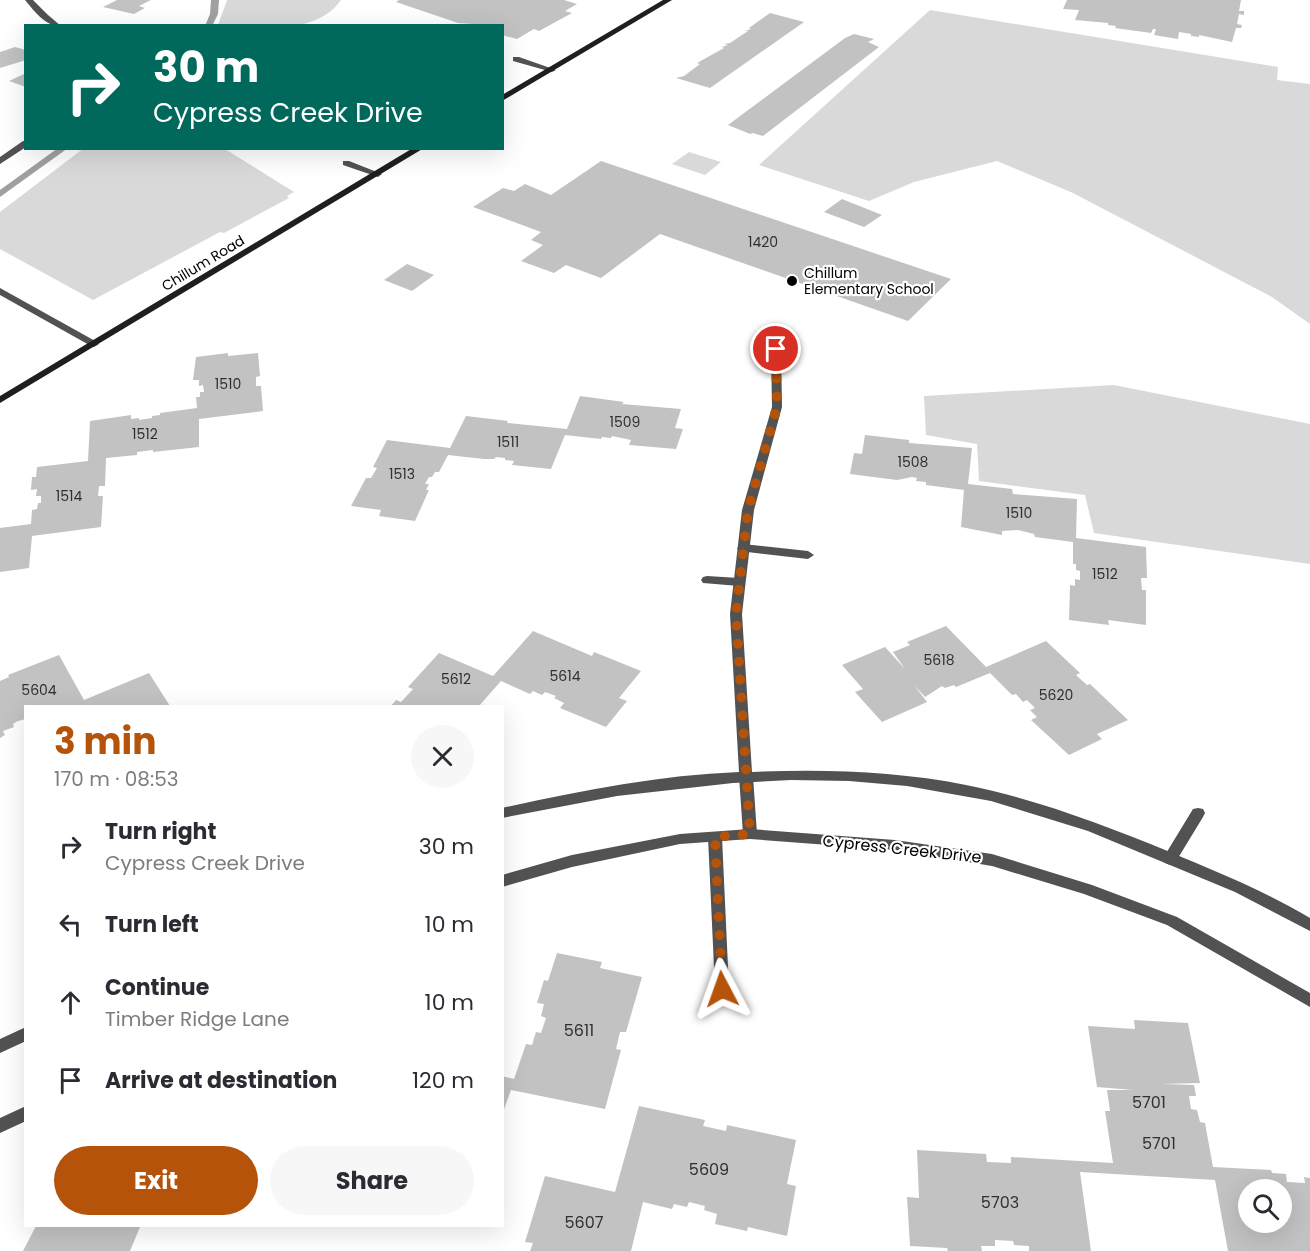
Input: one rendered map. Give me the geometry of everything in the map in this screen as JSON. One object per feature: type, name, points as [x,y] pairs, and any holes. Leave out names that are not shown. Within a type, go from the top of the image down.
[{"type":"main road","points":[[504,98],[668,0]]},
{"type":"main road","name":"Chillum Road","points":[[0,400],[417,150]]},
{"type":"street","points":[[29,0],[55,24]]},
{"type":"street","points":[[516,59],[552,70]]},
{"type":"street","points":[[0,161],[24,144]]},
{"type":"street","points":[[346,163],[378,174]]},
{"type":"street","points":[[0,291],[94,344]]},
{"type":"street","points":[[750,834],[736,614],[748,510],[777,407],[776,349]]},
{"type":"street","points":[[743,548],[808,555]]},
{"type":"street","points":[[707,580],[739,582]]},
{"type":"street","points":[[504,813],[624,788],[746,776],[879,779],[966,790],[1104,831],[1199,869],[1310,925]]},
{"type":"street","points":[[1170,859],[1198,813]]},
{"type":"street","name":"Cypress Creek Drive","points":[[504,879],[572,861],[680,839],[750,834],[895,845],[992,860],[1088,889],[1172,921],[1310,1001]]},
{"type":"street","points":[[715,837],[722,989]]},
{"type":"street","points":[[0,1046],[24,1034]]},
{"type":"street","points":[[0,1126],[24,1114]]},
{"type":"shaded area","points":[[227,0],[341,0],[330,12],[316,20],[301,24],[218,24]]},
{"type":"shaded area","points":[[930,10],[1278,67],[1277,80],[1310,84],[1310,324],[1272,297],[1073,193],[997,161],[914,182],[869,201],[759,165]]},
{"type":"shaded area","points":[[81,150],[227,150],[294,192],[287,196],[289,198],[224,233],[220,232],[93,300],[0,249],[0,212]]},
{"type":"shaded area","points":[[689,152],[721,162],[705,175],[672,164]]},
{"type":"shaded area","points":[[1114,385],[1310,424],[1310,564],[1094,533],[1085,495],[979,481],[977,444],[926,435],[924,396]]},
{"type":"building","points":[[117,0],[151,0],[139,6],[145,8],[134,14],[103,7]]},
{"type":"building","points":[[399,0],[564,0],[577,4],[565,11],[572,13],[539,31],[534,29],[517,39],[504,36],[504,24],[458,23],[396,2]]},
{"type":"building","points":[[1067,0],[1241,0],[1239,11],[1244,11],[1244,15],[1239,14],[1237,24],[1242,25],[1241,28],[1236,28],[1232,42],[1179,32],[1178,39],[1154,35],[1156,29],[1153,29],[1151,33],[1115,28],[1116,26],[1108,25],[1108,23],[1075,20],[1079,10],[1063,9]]},
{"type":"building","points":[[770,13],[804,22],[710,88],[676,78],[684,76],[700,64],[697,63],[724,48],[722,47],[728,45],[724,44],[730,43],[751,29],[749,28]]},
{"type":"building","points":[[854,34],[874,39],[868,42],[879,47],[763,136],[750,134],[728,125],[845,38]]},
{"type":"building","points":[[15,47],[24,49],[24,61],[0,68],[0,52]]},
{"type":"building","points":[[24,74],[24,86],[9,81]]},
{"type":"building","points":[[601,161],[951,279],[908,321],[660,234],[601,278],[566,265],[554,273],[521,261],[543,245],[531,240],[541,232],[473,207],[503,188],[514,191],[525,184],[551,195]]},
{"type":"building","points":[[842,199],[882,215],[864,227],[824,212]]},
{"type":"building","points":[[407,264],[434,275],[412,291],[384,280]]},
{"type":"building","points":[[228,353],[228,356],[258,353],[260,376],[256,377],[256,386],[261,386],[263,411],[199,419],[199,447],[153,452],[153,450],[137,452],[137,455],[106,458],[105,486],[99,486],[98,496],[103,496],[101,527],[32,536],[29,568],[0,572],[0,528],[31,524],[32,510],[37,509],[38,503],[41,503],[41,496],[36,496],[37,489],[31,490],[32,477],[36,477],[37,467],[88,461],[90,421],[131,415],[131,419],[139,418],[139,420],[152,418],[160,413],[197,408],[196,397],[200,397],[200,392],[204,392],[203,385],[199,386],[199,380],[193,380],[196,357]]},
{"type":"building","points":[[580,396],[624,402],[622,404],[681,409],[675,428],[683,429],[676,449],[629,445],[631,440],[612,436],[601,439],[565,435],[551,469],[512,465],[514,461],[505,460],[505,458],[484,459],[448,455],[439,472],[429,477],[425,484],[429,484],[426,490],[429,490],[415,521],[379,516],[381,510],[351,506],[366,478],[371,478],[377,468],[373,467],[387,440],[450,448],[466,416],[567,429]]},
{"type":"building","points":[[865,435],[909,440],[909,443],[972,448],[968,484],[1012,489],[1013,494],[1077,499],[1076,538],[1146,547],[1147,578],[1141,578],[1142,590],[1146,590],[1146,625],[1108,620],[1109,625],[1069,620],[1070,585],[1075,586],[1075,579],[1080,580],[1080,571],[1076,570],[1076,564],[1073,564],[1073,542],[1035,537],[1034,534],[1018,530],[1002,531],[1002,535],[961,527],[964,490],[926,485],[926,482],[916,481],[917,478],[912,477],[897,480],[850,474],[854,453],[862,454]]},
{"type":"building","points":[[946,626],[986,667],[1046,641],[1080,673],[1076,675],[1087,685],[1090,684],[1128,720],[1097,734],[1102,739],[1069,755],[1031,720],[1037,717],[1030,710],[1035,708],[1027,700],[1023,702],[1016,694],[1012,695],[990,673],[956,687],[954,685],[945,688],[942,686],[925,697],[914,685],[927,702],[882,722],[855,692],[863,689],[842,665],[885,647],[905,669],[893,652],[910,645],[907,642]]},
{"type":"building","points":[[533,631],[592,656],[594,652],[641,671],[619,698],[627,701],[606,727],[560,708],[564,703],[554,698],[556,696],[545,692],[542,695],[533,691],[530,694],[501,681],[480,705],[392,705],[396,700],[401,702],[413,689],[408,687],[439,653],[493,676]]},
{"type":"building","points":[[59,655],[84,700],[149,673],[169,705],[24,705],[24,720],[3,731],[5,735],[0,738],[0,681],[9,677],[8,675]]},
{"type":"building","points":[[557,953],[602,962],[600,968],[642,977],[626,1032],[620,1032],[616,1049],[621,1050],[605,1109],[511,1090],[504,1109],[504,1076],[514,1079],[526,1044],[532,1045],[536,1032],[541,1033],[546,1018],[541,1016],[544,1004],[537,1003],[544,980],[548,981]]},
{"type":"building","points":[[1134,1020],[1188,1023],[1200,1083],[1161,1084],[1194,1085],[1196,1096],[1189,1096],[1191,1109],[1197,1110],[1200,1122],[1205,1123],[1213,1167],[1271,1170],[1272,1173],[1286,1174],[1287,1179],[1238,1179],[1238,1233],[1292,1233],[1292,1182],[1305,1183],[1304,1177],[1310,1178],[1310,1251],[1228,1251],[1215,1180],[1080,1172],[1091,1251],[1029,1251],[1029,1246],[1014,1245],[1013,1241],[995,1240],[995,1246],[981,1246],[982,1251],[948,1251],[947,1248],[910,1246],[907,1197],[919,1198],[917,1150],[986,1154],[987,1162],[1011,1163],[1011,1157],[1113,1163],[1105,1111],[1110,1111],[1107,1090],[1133,1090],[1097,1087],[1088,1026],[1135,1029]]},
{"type":"building","points":[[639,1106],[705,1120],[703,1126],[726,1131],[727,1125],[796,1140],[787,1184],[796,1186],[787,1236],[748,1227],[747,1231],[715,1224],[717,1214],[704,1210],[705,1206],[689,1202],[687,1207],[674,1204],[672,1209],[643,1202],[631,1251],[530,1251],[533,1243],[525,1242],[545,1176],[615,1192]]},
{"type":"building","points":[[35,1227],[140,1227],[130,1251],[23,1251]]},
{"type":"waterway","points":[[209,24],[214,14],[215,0]]},
{"type":"waterway","points":[[0,194],[61,150]]},
{"type":"place","name":"Chillum Elementary School","points":[[792,281]]},
{"type":"route","points":[[722,989],[715,837],[750,834],[736,614],[748,510],[777,407],[776,349]]}]
